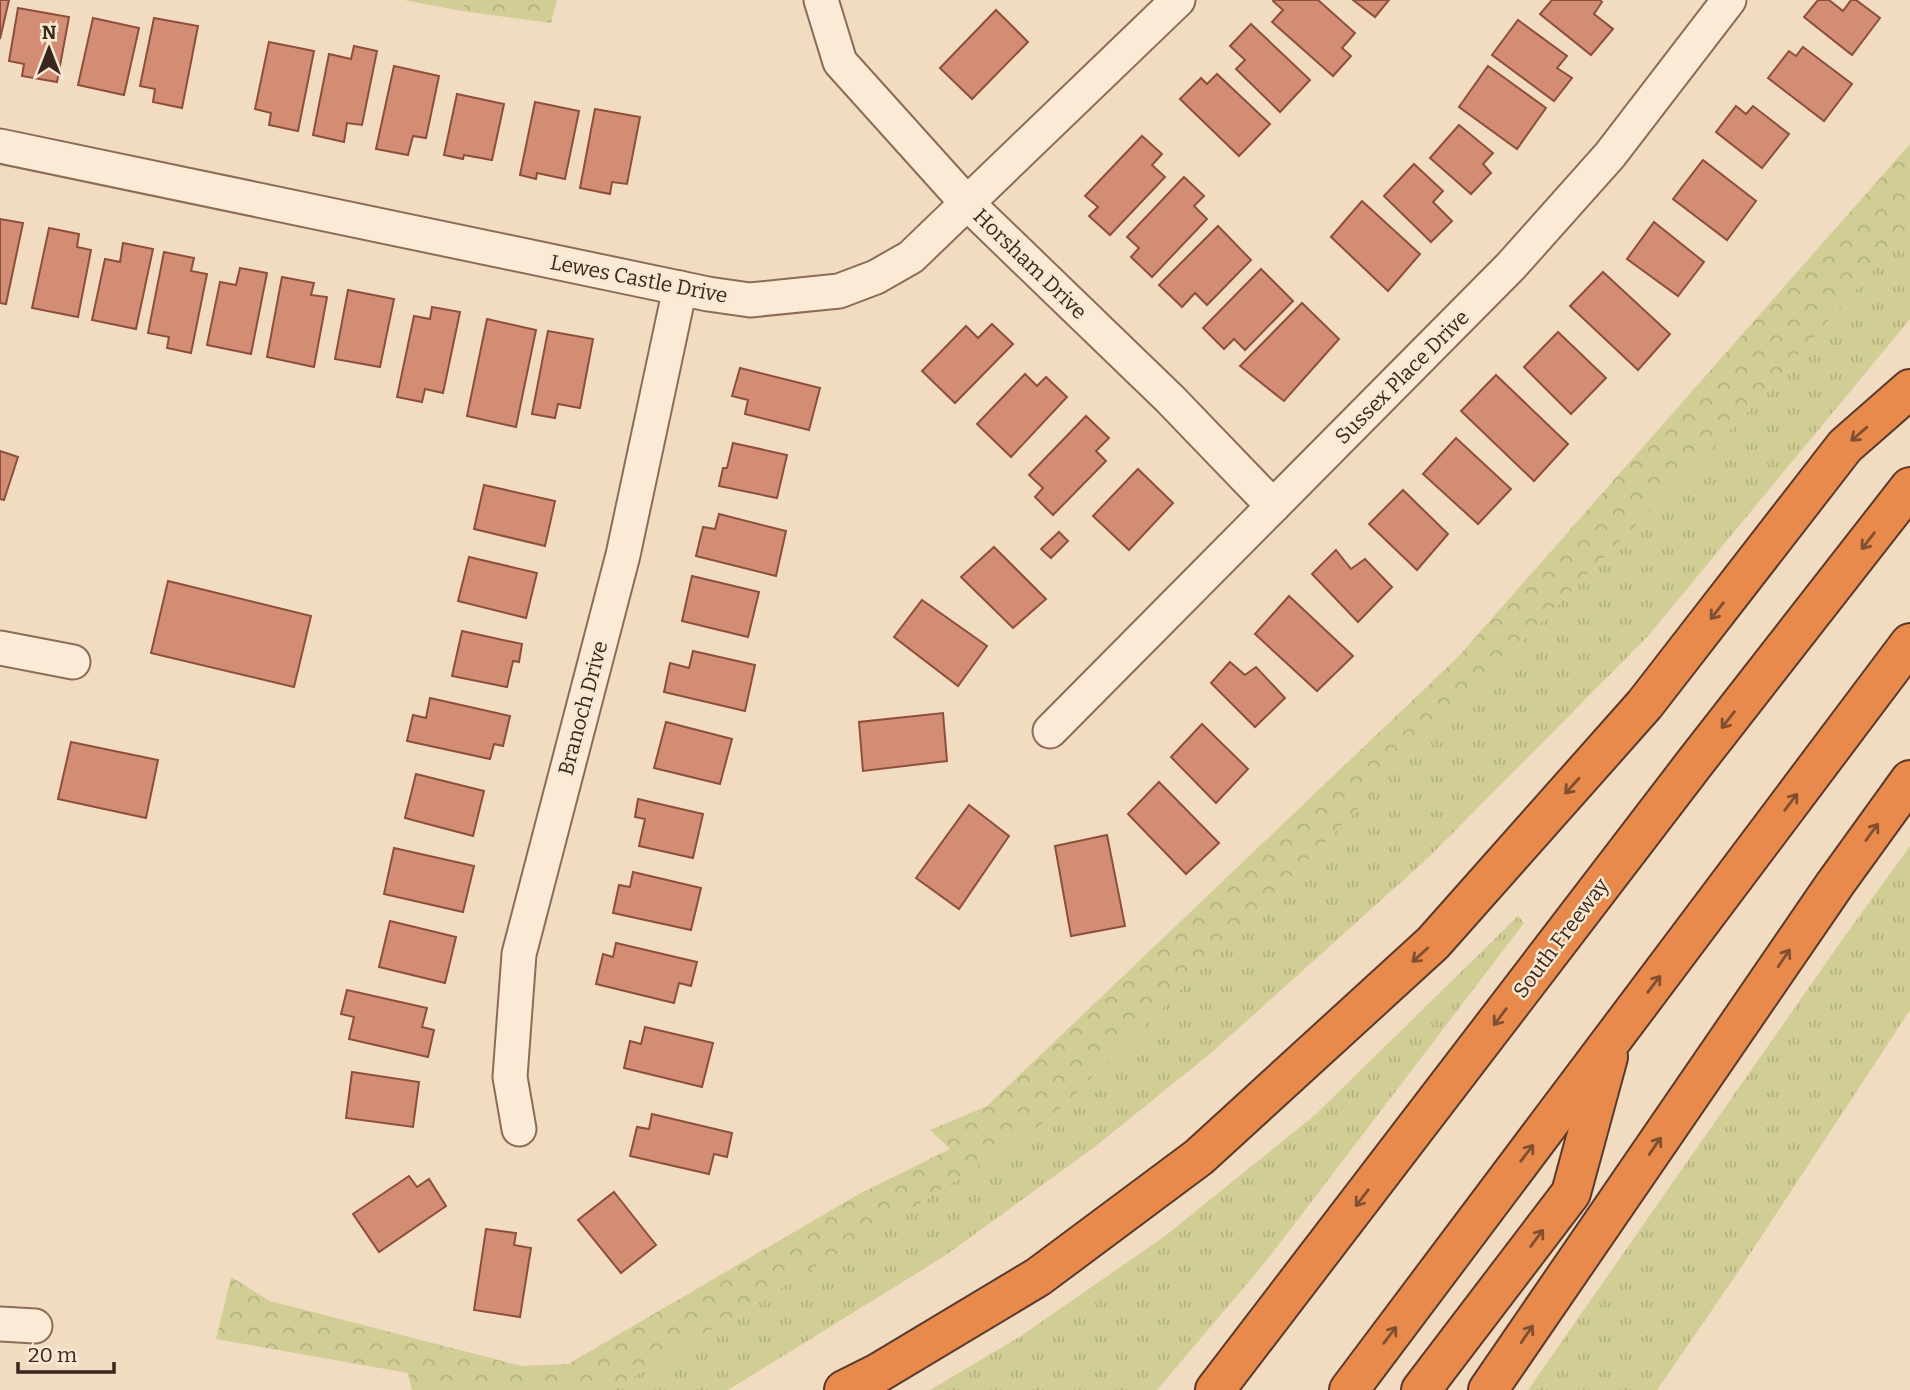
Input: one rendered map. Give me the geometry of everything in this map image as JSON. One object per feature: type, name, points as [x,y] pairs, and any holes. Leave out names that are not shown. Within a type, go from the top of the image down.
[{"type":"highway","points":[[844,1390],[878,1373],[1038,1277],[1199,1157],[1433,943],[1645,704],[1845,446],[1910,389]]},
{"type":"highway","name":"South Freeway","points":[[1215,1390],[1680,782],[1910,487]]},
{"type":"highway","points":[[1349,1390],[1910,643]]},
{"type":"highway","points":[[1488,1390],[1835,884],[1910,780]]},
{"type":"highway","points":[[1422,1390],[1571,1193],[1613,1038]]},
{"type":"street","name":"Horsham Drive","points":[[821,0],[841,62],[966,202],[1170,399],[1273,506]]},
{"type":"street","name":"Lewes Castle Drive","points":[[0,146],[680,288],[750,300],[839,291],[876,277],[911,257],[1178,0]]},
{"type":"street","name":"Sussex Place Drive","points":[[1050,731],[1511,266],[1610,156],[1729,0]]},
{"type":"street","name":"Branoch Drive","points":[[519,1129],[510,1077],[519,954],[623,555],[680,288]]},
{"type":"street","points":[[0,648],[73,662]]},
{"type":"street","points":[[0,1324],[34,1326]]},
{"type":"green space","points":[[404,0],[466,0],[462,11]]},
{"type":"green space","points":[[466,0],[557,0],[551,23],[462,11]]},
{"type":"green space","points":[[1910,144],[1910,224],[1885,257],[1748,411],[1191,979],[1050,1119],[905,1213],[611,1390],[412,1390],[408,1373],[216,1339],[231,1277],[270,1301],[522,1366],[568,1364],[861,1193],[950,1149],[930,1130],[987,1106],[1457,658]]},
{"type":"green space","points":[[1910,224],[1910,319],[1648,636],[1429,857],[1211,1053],[1092,1149],[943,1257],[728,1390],[611,1390],[905,1213],[1050,1119],[1191,979],[1748,411],[1885,257]]},
{"type":"green space","points":[[1910,846],[1910,1010],[1657,1390],[1528,1390],[1842,940]]},
{"type":"green space","points":[[1518,916],[1524,923],[1267,1260],[1157,1390],[930,1390],[1021,1336],[1165,1236],[1315,1115]]},
{"type":"building","points":[[0,0],[9,0],[0,39]]},
{"type":"building","points":[[1274,0],[1318,0],[1355,33],[1342,48],[1351,56],[1333,76],[1272,22],[1283,10]]},
{"type":"building","points":[[1353,0],[1389,0],[1375,17]]},
{"type":"building","points":[[1552,0],[1600,0],[1602,2],[1594,14],[1613,29],[1591,55],[1540,14]]},
{"type":"building","points":[[1818,0],[1829,0],[1843,11],[1851,0],[1856,0],[1880,18],[1852,55],[1804,17]]},
{"type":"building","points":[[18,8],[69,17],[57,82],[22,76],[24,64],[9,61]]},
{"type":"building","points":[[996,10],[1028,42],[972,99],[940,68]]},
{"type":"building","points":[[93,18],[139,28],[124,95],[78,85]]},
{"type":"building","points":[[154,18],[198,26],[182,108],[153,102],[155,89],[140,86]]},
{"type":"building","points":[[1518,20],[1567,56],[1557,68],[1572,78],[1554,101],[1492,55]]},
{"type":"building","points":[[1251,24],[1310,80],[1280,112],[1236,69],[1245,60],[1230,46]]},
{"type":"building","points":[[269,42],[314,51],[298,131],[269,125],[271,113],[255,109]]},
{"type":"building","points":[[354,46],[377,51],[362,125],[347,123],[344,142],[313,135],[329,54],[351,59]]},
{"type":"building","points":[[1803,47],[1852,84],[1824,121],[1768,78],[1789,51],[1796,56]]},
{"type":"building","points":[[394,66],[439,76],[426,138],[413,136],[408,155],[376,149]]},
{"type":"building","points":[[1488,66],[1546,108],[1517,149],[1459,107]]},
{"type":"building","points":[[1217,74],[1270,124],[1239,156],[1180,99],[1201,78],[1207,84]]},
{"type":"building","points":[[457,94],[504,104],[492,160],[444,155]]},
{"type":"building","points":[[535,102],[579,111],[565,179],[537,173],[536,179],[520,175]]},
{"type":"building","points":[[1736,106],[1746,114],[1753,106],[1789,134],[1762,168],[1716,132]]},
{"type":"building","points":[[595,109],[640,117],[627,184],[612,182],[610,194],[580,188]]},
{"type":"building","points":[[1459,125],[1493,153],[1483,164],[1491,173],[1471,194],[1430,158]]},
{"type":"building","points":[[1142,136],[1162,154],[1152,165],[1165,177],[1110,235],[1089,216],[1098,207],[1085,196]]},
{"type":"building","points":[[1703,160],[1756,201],[1727,240],[1673,199]]},
{"type":"building","points":[[1414,164],[1443,191],[1433,202],[1452,221],[1431,242],[1384,196]]},
{"type":"building","points":[[1184,177],[1204,196],[1194,206],[1207,219],[1152,277],[1131,257],[1139,248],[1127,237]]},
{"type":"building","points":[[1362,201],[1420,254],[1388,291],[1331,237]]},
{"type":"building","points":[[0,219],[23,223],[6,304],[0,303]]},
{"type":"building","points":[[1654,222],[1704,262],[1678,296],[1627,259]]},
{"type":"building","points":[[1218,226],[1251,260],[1207,305],[1195,293],[1182,307],[1159,285]]},
{"type":"building","points":[[49,228],[79,234],[77,247],[91,250],[78,317],[32,308]]},
{"type":"building","points":[[123,243],[153,249],[136,329],[92,320],[105,259],[120,262]]},
{"type":"building","points":[[164,252],[194,258],[191,271],[207,274],[191,353],[167,348],[169,337],[148,333]]},
{"type":"building","points":[[240,268],[267,273],[251,354],[207,345],[220,282],[236,285]]},
{"type":"building","points":[[1261,269],[1293,301],[1245,350],[1234,339],[1224,349],[1203,328]]},
{"type":"building","points":[[1603,272],[1670,334],[1638,370],[1570,306]]},
{"type":"building","points":[[282,277],[314,283],[311,295],[327,297],[314,367],[267,357]]},
{"type":"building","points":[[348,290],[394,299],[380,367],[335,359]]},
{"type":"building","points":[[1302,303],[1339,339],[1284,401],[1240,366]]},
{"type":"building","points":[[432,307],[460,312],[443,393],[425,389],[422,402],[397,397],[414,316],[430,319]]},
{"type":"building","points":[[487,319],[536,330],[516,427],[467,416]]},
{"type":"building","points":[[992,324],[1013,344],[955,403],[922,371],[966,326],[978,338]]},
{"type":"building","points":[[548,331],[593,339],[580,408],[558,404],[555,418],[532,414]]},
{"type":"building","points":[[1558,332],[1606,378],[1571,414],[1524,367]]},
{"type":"building","points":[[740,368],[820,388],[809,430],[745,414],[748,400],[732,396]]},
{"type":"building","points":[[1025,374],[1037,386],[1046,377],[1067,397],[1011,457],[977,424]]},
{"type":"building","points":[[1496,375],[1568,444],[1534,481],[1461,411]]},
{"type":"building","points":[[1086,416],[1109,438],[1096,451],[1106,461],[1053,515],[1035,497],[1043,488],[1029,475]]},
{"type":"building","points":[[1456,438],[1511,489],[1478,524],[1423,474]]},
{"type":"building","points":[[733,443],[787,455],[777,498],[719,486]]},
{"type":"building","points":[[0,451],[18,457],[4,500],[0,499]]},
{"type":"building","points":[[1138,469],[1173,503],[1129,550],[1093,516]]},
{"type":"building","points":[[484,485],[555,501],[545,546],[474,529]]},
{"type":"building","points":[[1403,490],[1448,534],[1417,570],[1369,524]]},
{"type":"building","points":[[719,514],[786,531],[776,576],[696,556],[703,527],[715,529]]},
{"type":"building","points":[[1059,532],[1068,541],[1051,558],[1041,549]]},
{"type":"building","points":[[994,547],[1046,599],[1013,628],[961,577]]},
{"type":"building","points":[[1336,550],[1351,569],[1365,559],[1392,587],[1358,622],[1312,574]]},
{"type":"building","points":[[469,557],[537,573],[526,618],[458,601]]},
{"type":"building","points":[[692,576],[759,592],[748,637],[682,621]]},
{"type":"building","points":[[168,581],[311,616],[294,687],[151,653]]},
{"type":"building","points":[[1289,596],[1353,656],[1317,691],[1255,634]]},
{"type":"building","points":[[922,600],[987,646],[958,686],[894,637]]},
{"type":"building","points":[[462,631],[522,644],[519,662],[513,661],[507,687],[452,676]]},
{"type":"building","points":[[693,651],[755,665],[745,711],[664,692],[670,663],[689,668]]},
{"type":"building","points":[[1230,662],[1245,675],[1256,667],[1285,698],[1255,727],[1211,683]]},
{"type":"building","points":[[430,698],[510,716],[503,746],[494,744],[490,759],[407,741],[413,715],[426,718]]},
{"type":"building","points":[[943,713],[947,761],[863,771],[859,722]]},
{"type":"building","points":[[666,722],[732,739],[720,784],[654,768]]},
{"type":"building","points":[[1202,724],[1248,769],[1216,803],[1171,757]]},
{"type":"building","points":[[71,742],[158,760],[146,818],[58,799]]},
{"type":"building","points":[[416,774],[484,791],[473,836],[405,818]]},
{"type":"building","points":[[1159,782],[1219,843],[1186,874],[1128,814]]},
{"type":"building","points":[[638,799],[703,814],[693,858],[639,846],[645,819],[635,817]]},
{"type":"building","points":[[969,805],[1009,836],[959,909],[916,878]]},
{"type":"building","points":[[1107,835],[1125,926],[1071,936],[1055,846]]},
{"type":"building","points":[[394,848],[474,866],[463,912],[384,894]]},
{"type":"building","points":[[633,872],[701,888],[691,930],[613,913],[619,885],[630,887]]},
{"type":"building","points":[[390,921],[456,937],[445,983],[379,967]]},
{"type":"building","points":[[616,943],[697,962],[691,986],[679,983],[674,1003],[596,984],[603,954],[613,957]]},
{"type":"building","points":[[347,990],[427,1008],[422,1027],[434,1030],[428,1057],[349,1039],[354,1017],[341,1014]]},
{"type":"building","points":[[645,1027],[713,1043],[702,1087],[624,1068],[630,1041],[641,1044]]},
{"type":"building","points":[[352,1072],[419,1082],[413,1127],[346,1118]]},
{"type":"building","points":[[652,1114],[732,1133],[727,1157],[714,1154],[709,1174],[630,1156],[637,1127],[649,1129]]},
{"type":"building","points":[[409,1176],[417,1187],[429,1179],[446,1206],[379,1252],[353,1214]]},
{"type":"building","points":[[614,1192],[656,1245],[621,1273],[578,1220]]},
{"type":"building","points":[[486,1229],[516,1233],[514,1245],[531,1248],[520,1317],[474,1310]]}]
